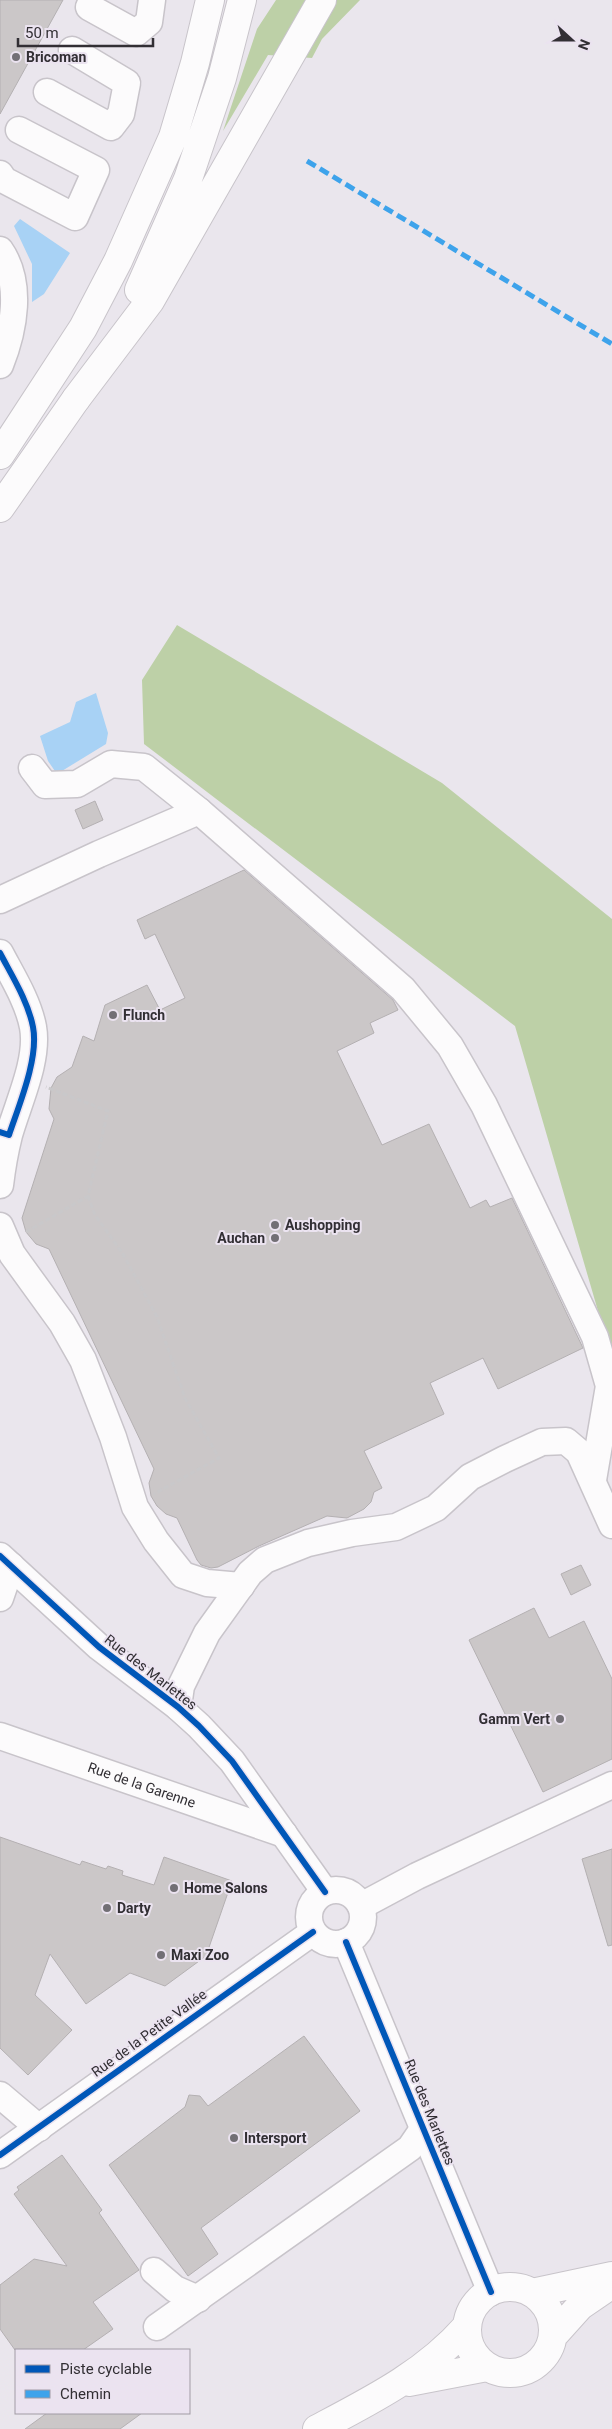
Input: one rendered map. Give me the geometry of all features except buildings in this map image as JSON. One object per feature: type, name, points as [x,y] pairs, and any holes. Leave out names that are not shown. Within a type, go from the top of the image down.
[{"type":"main road","points":[[0,455],[83,328],[118,261],[173,137],[195,63],[210,0]]},
{"type":"main road","points":[[76,400],[138,292],[188,179],[222,78],[242,0]]},
{"type":"main road","points":[[0,508],[76,400],[150,302],[322,0]]},
{"type":"main road","points":[[532,2293],[612,2276]]},
{"type":"main road","points":[[553,2336],[580,2306],[612,2284]]},
{"type":"main road","points":[[511,2288],[532,2293],[542,2301],[549,2311],[553,2324],[553,2336],[548,2350],[540,2362],[528,2370],[514,2374],[500,2373],[487,2367],[471,2349],[467,2338],[467,2326],[471,2312],[479,2300],[491,2292],[511,2288]]},
{"type":"main road","points":[[317,2429],[401,2384],[447,2349],[467,2326]]},
{"type":"main road","points":[[401,2384],[434,2375],[487,2367]]},
{"type":"street","points":[[89,7],[136,33],[149,22],[152,0]]},
{"type":"street","points":[[47,92],[110,128],[121,114],[127,83],[72,50]]},
{"type":"street","points":[[0,174],[4,180],[75,218],[96,170],[19,130]]},
{"type":"street","points":[[0,250],[8,262],[14,294],[10,338],[0,365]]},
{"type":"street","points":[[32,768],[45,785],[77,784],[111,764],[144,767],[199,811],[403,989],[450,1046],[484,1105],[595,1337],[609,1386],[593,1480]]},
{"type":"street","points":[[0,900],[199,811]]},
{"type":"street","points":[[0,953],[18,989],[33,1027],[32,1051],[26,1083],[4,1144],[0,1185]]},
{"type":"street","points":[[0,1226],[12,1254],[62,1322],[83,1360],[113,1437],[135,1507],[156,1541],[183,1575],[207,1583],[241,1586]]},
{"type":"street","points":[[178,1707],[181,1686],[208,1633],[250,1573],[265,1560],[308,1543],[352,1533],[396,1527],[436,1508],[470,1477],[542,1442],[566,1441],[578,1452],[593,1480],[612,1525]]},
{"type":"street","points":[[0,1598],[6,1561]]},
{"type":"street","name":"Rue des Marlettes","points":[[6,1561],[98,1648],[178,1707],[232,1761],[325,1892]]},
{"type":"street","name":"Rue de la Garenne","points":[[0,1736],[284,1834]]},
{"type":"street","points":[[361,1906],[417,1876],[612,1785]]},
{"type":"street","points":[[342,1890],[350,1894],[361,1906],[363,1914],[359,1931],[346,1942],[328,1943],[319,1939],[309,1923],[311,1904],[325,1892],[342,1890]]},
{"type":"street","name":"Rue de la Petite Vallée","points":[[0,2156],[313,1932]]},
{"type":"street","name":"Rue des Marlettes","points":[[346,1942],[422,2143],[491,2292]]},
{"type":"street","points":[[0,2095],[38,2128]]},
{"type":"street","points":[[157,2327],[422,2143]]},
{"type":"street","points":[[154,2271],[175,2289],[198,2299]]},
{"type":"path","points":[[51,1088],[108,1111],[88,1196],[95,1215],[123,1254],[157,1317],[185,1398],[219,1458],[151,1496]]},
{"type":"path","points":[[26,1232],[88,1196]]},
{"type":"green space","points":[[276,0],[360,0],[322,39],[312,58],[268,55],[223,131],[257,29]]},
{"type":"green space","points":[[177,625],[442,783],[612,919],[612,1359],[515,1026],[144,744],[142,680]]},
{"type":"water","points":[[20,219],[70,253],[44,294],[32,302],[32,264],[14,226]]},
{"type":"water","points":[[96,693],[108,733],[106,744],[57,774],[48,761],[40,736],[70,722],[76,702]]},
{"type":"marked path","points":[[307,161],[612,344]]},
{"type":"cycle path","points":[[0,953],[31,1017],[34,1039],[31,1067],[9,1135],[0,1132]]},
{"type":"cycle path","points":[[0,1556],[99,1647],[178,1707],[199,1726],[232,1761],[325,1892]]},
{"type":"cycle path","points":[[0,2155],[313,1932]]},
{"type":"cycle path","points":[[346,1942],[491,2292]]},
{"type":"place","name":"Bricoman","points":[[16,57]]},
{"type":"place","name":"Flunch","points":[[113,1015]]},
{"type":"place","name":"Aushopping","points":[[275,1225]]},
{"type":"place","name":"Auchan","points":[[275,1238]]},
{"type":"place","name":"Gamm Vert","points":[[560,1719]]},
{"type":"place","name":"Home Salons","points":[[174,1888]]},
{"type":"place","name":"Darty","points":[[107,1908]]},
{"type":"place","name":"Maxi Zoo","points":[[161,1955]]},
{"type":"place","name":"Intersport","points":[[234,2138]]}]
